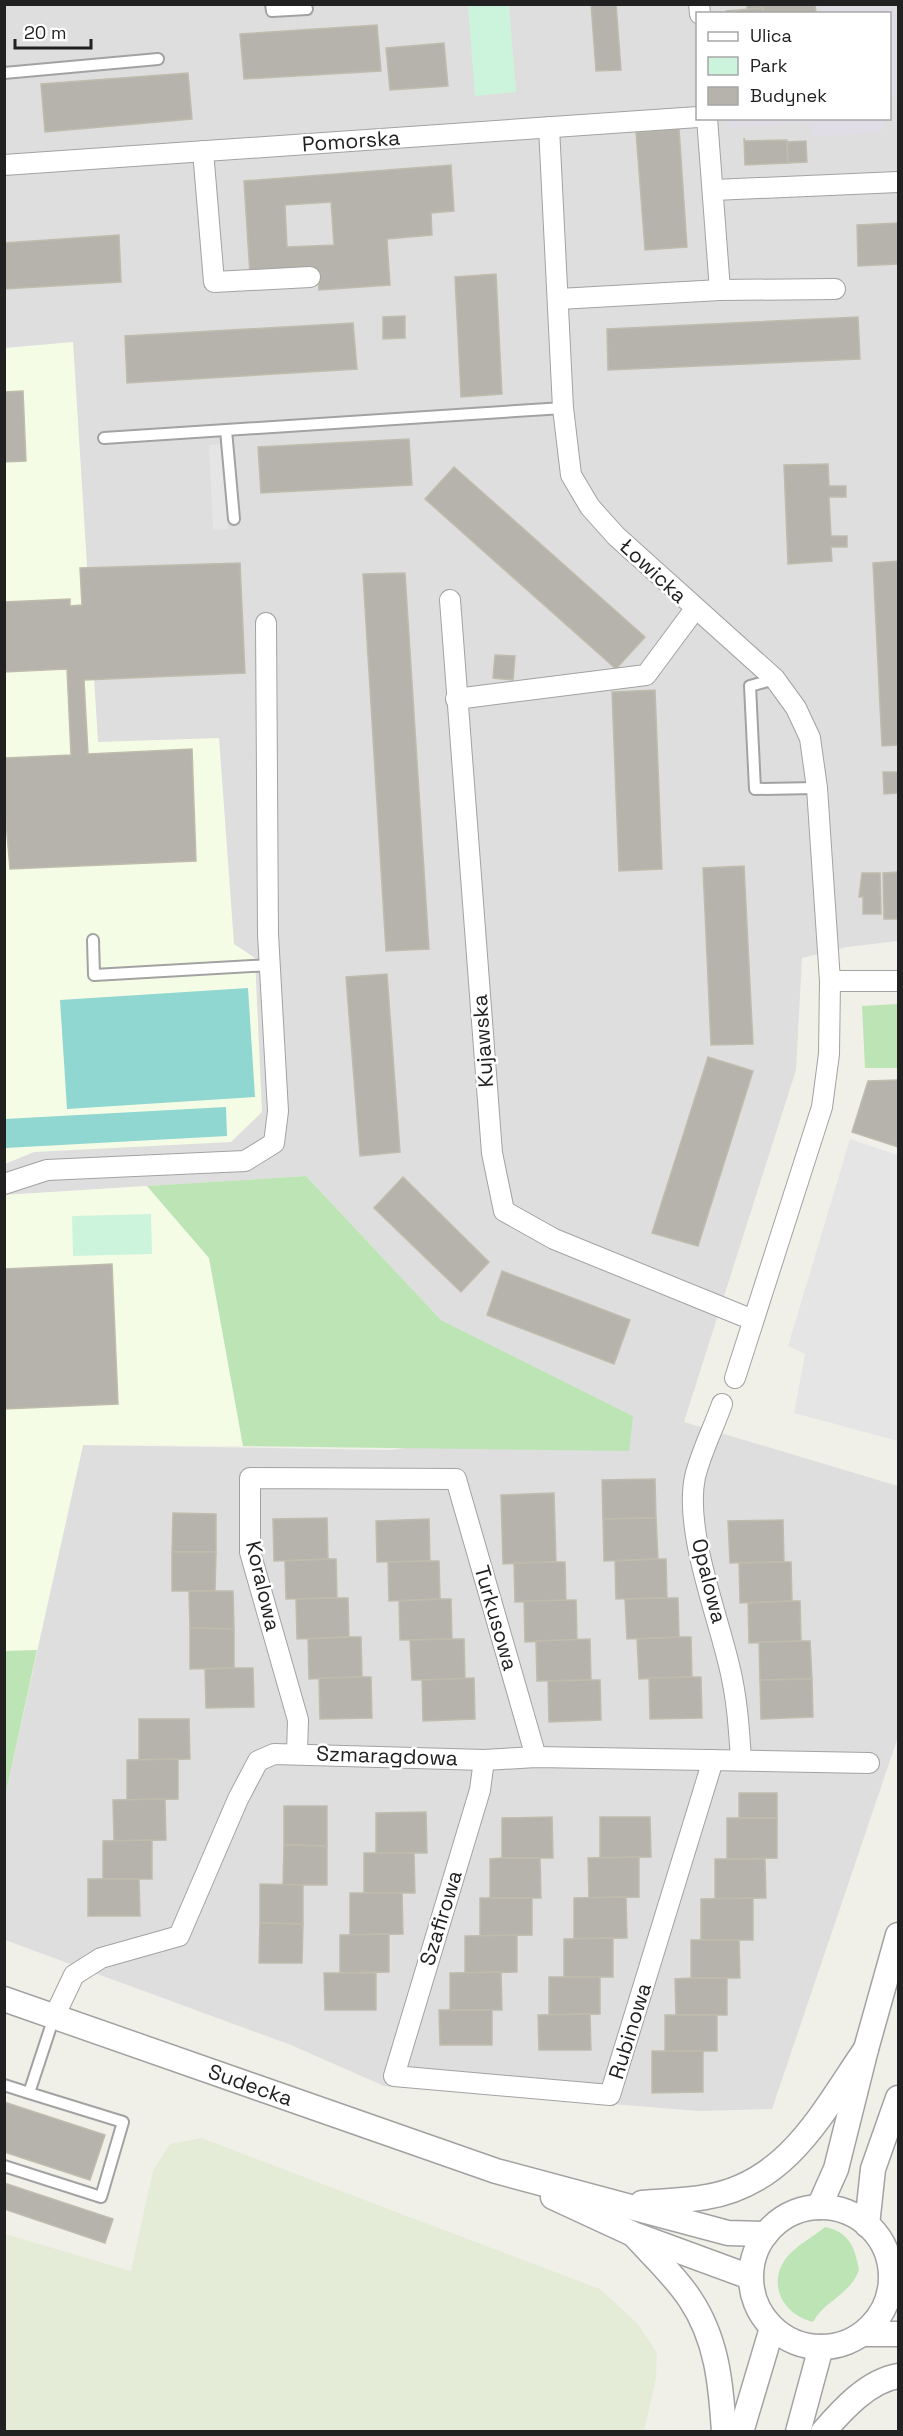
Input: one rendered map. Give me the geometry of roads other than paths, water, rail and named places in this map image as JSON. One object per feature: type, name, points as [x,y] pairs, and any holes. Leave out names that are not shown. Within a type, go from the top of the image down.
[{"type":"street","name":"Pomorska","points":[[5,161],[203,151],[696,117]]},
{"type":"street","points":[[707,120],[720,290]]},
{"type":"street","name":"Łowicka","points":[[549,127],[563,408],[571,475],[590,507],[616,536],[775,679],[796,708],[810,738],[817,788],[830,981],[829,1054],[822,1107],[753,1320]]},
{"type":"street","points":[[203,151],[214,282],[310,277]]},
{"type":"street","points":[[714,190],[898,182]]},
{"type":"street","points":[[559,299],[720,290],[835,289]]},
{"type":"street","name":"Kujawska","points":[[450,600],[492,1153],[504,1210],[554,1239],[753,1320]]},
{"type":"street","points":[[456,699],[646,675],[695,609]]},
{"type":"street","points":[[4,1184],[47,1170],[245,1161],[274,1143],[278,1111],[270,965],[266,623]]},
{"type":"street","points":[[830,981],[898,981]]},
{"type":"street","points":[[735,1378],[753,1320]]},
{"type":"street","name":"Opalowa","points":[[722,1404],[695,1478],[694,1517],[699,1549],[730,1667],[739,1716],[741,1760]]},
{"type":"street","name":"Koralowa","points":[[297,1753],[298,1720],[250,1552],[250,1478],[456,1479]]},
{"type":"street","name":"Turkusowa","points":[[456,1479],[536,1757]]},
{"type":"street","name":"Szmaragdowa","points":[[54,2017],[74,1975],[101,1958],[179,1936],[238,1799],[258,1761],[274,1754],[484,1760],[536,1757],[869,1763]]},
{"type":"street","name":"Szafirowa","points":[[394,2076],[480,1790],[484,1760]]},
{"type":"street","name":"Rubinowa","points":[[394,2076],[610,2095],[713,1760]]},
{"type":"street","points":[[819,2207],[837,2169],[866,2049],[898,1935]]},
{"type":"street","name":"Sudecka","points":[[4,1999],[496,2171],[728,2233],[766,2234]]},
{"type":"street","points":[[624,2204],[707,2197],[736,2189],[756,2180],[791,2154],[804,2140],[866,2049]]},
{"type":"street","points":[[867,2225],[873,2169],[898,2098]]},
{"type":"street","name":"Sudecka","points":[[496,2171],[633,2234],[750,2277]]},
{"type":"street","points":[[819,2207],[853,2215],[867,2225],[879,2239],[887,2255],[894,2294],[862,2334],[843,2344],[821,2348],[803,2345],[786,2338],[772,2328],[760,2313],[753,2295],[750,2277],[754,2254],[766,2234],[780,2220],[799,2211],[819,2207]]},
{"type":"street","points":[[633,2234],[689,2296],[702,2318],[720,2377],[724,2432]]},
{"type":"street","points":[[741,2432],[772,2328]]},
{"type":"street","points":[[862,2334],[898,2334]]},
{"type":"street","points":[[798,2432],[821,2348]]},
{"type":"street","points":[[823,2432],[842,2411],[867,2390],[898,2376]]},
{"type":"lane","points":[[272,4],[272,10],[307,9]]},
{"type":"lane","points":[[4,73],[158,59]]},
{"type":"lane","points":[[104,438],[563,408]]},
{"type":"lane","points":[[226,430],[234,519]]},
{"type":"lane","points":[[775,679],[750,686],[755,789],[817,788]]},
{"type":"lane","points":[[93,940],[94,975],[270,965]]},
{"type":"lane","points":[[29,2093],[54,2017]]},
{"type":"lane","points":[[4,2085],[123,2122],[101,2197],[4,2166]]}]
